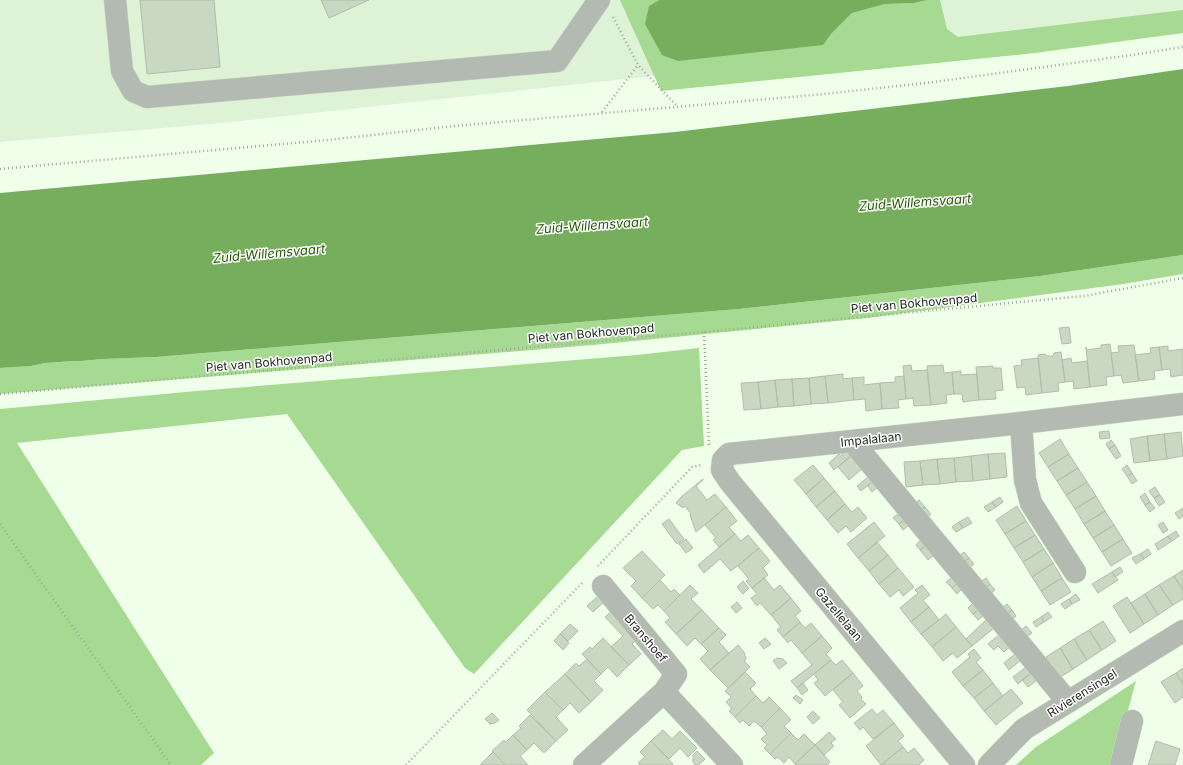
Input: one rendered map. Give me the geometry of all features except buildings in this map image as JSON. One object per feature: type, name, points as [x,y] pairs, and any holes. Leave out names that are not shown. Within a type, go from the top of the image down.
[{"type":"street","points":[[115,0],[122,71],[133,91],[147,97],[557,61],[605,7]]},
{"type":"street","name":"Impalalaan","points":[[723,460],[729,454],[1183,404]]},
{"type":"street","points":[[1021,423],[1024,480],[1031,503],[1075,572]]},
{"type":"street","points":[[852,441],[1068,702]]},
{"type":"street","name":"Gazellelaan","points":[[723,460],[722,470],[730,482],[964,765]]},
{"type":"street","name":"Branshoef","points":[[584,765],[664,692],[676,674],[594,578]]},
{"type":"street","name":"Rivierensingel","points":[[989,765],[1024,729],[1183,631]]},
{"type":"street","points":[[664,692],[732,765]]},
{"type":"street","points":[[1121,765],[1132,721]]},
{"type":"path","points":[[605,7],[638,66],[677,107]]},
{"type":"path","points":[[0,168],[328,140],[454,126],[822,94],[926,83],[1183,47]]},
{"type":"path","points":[[601,113],[638,66]]},
{"type":"path","name":"Piet van Bokhovenpad","points":[[0,394],[704,332],[1084,296],[1183,278]]},
{"type":"path","points":[[406,765],[594,578],[692,467],[723,460],[709,444],[704,332]]},
{"type":"path","points":[[0,524],[171,765]]},
{"type":"shaded area","points":[[0,0],[1183,0],[1183,18],[232,122],[0,142]]},
{"type":"shaded area","points":[[620,0],[659,0],[649,6],[822,45],[852,13],[885,4],[914,3],[927,0],[940,0],[947,29],[958,37],[1183,10],[1183,33],[1035,53],[661,91]]},
{"type":"shaded area","points":[[1183,255],[1183,274],[1123,284],[867,318],[593,345],[0,394],[0,368],[31,366],[45,363],[156,357],[739,309],[1040,276]]},
{"type":"shaded area","points":[[699,348],[704,446],[682,450],[474,674],[465,668],[287,414],[17,443],[214,753],[201,765],[0,765],[0,409],[197,391],[637,355]]},
{"type":"shaded area","points":[[1136,681],[1113,765],[1016,765],[1036,747]]},
{"type":"water","points":[[659,0],[927,0],[914,3],[885,4],[852,13],[831,34],[823,45],[678,61],[662,55],[645,24],[649,6]]},
{"type":"water","name":"Zuid-Willemsvaart","points":[[1183,69],[1183,255],[1040,276],[739,309],[156,357],[45,363],[31,366],[0,368],[0,193],[675,132],[1068,86]]}]
